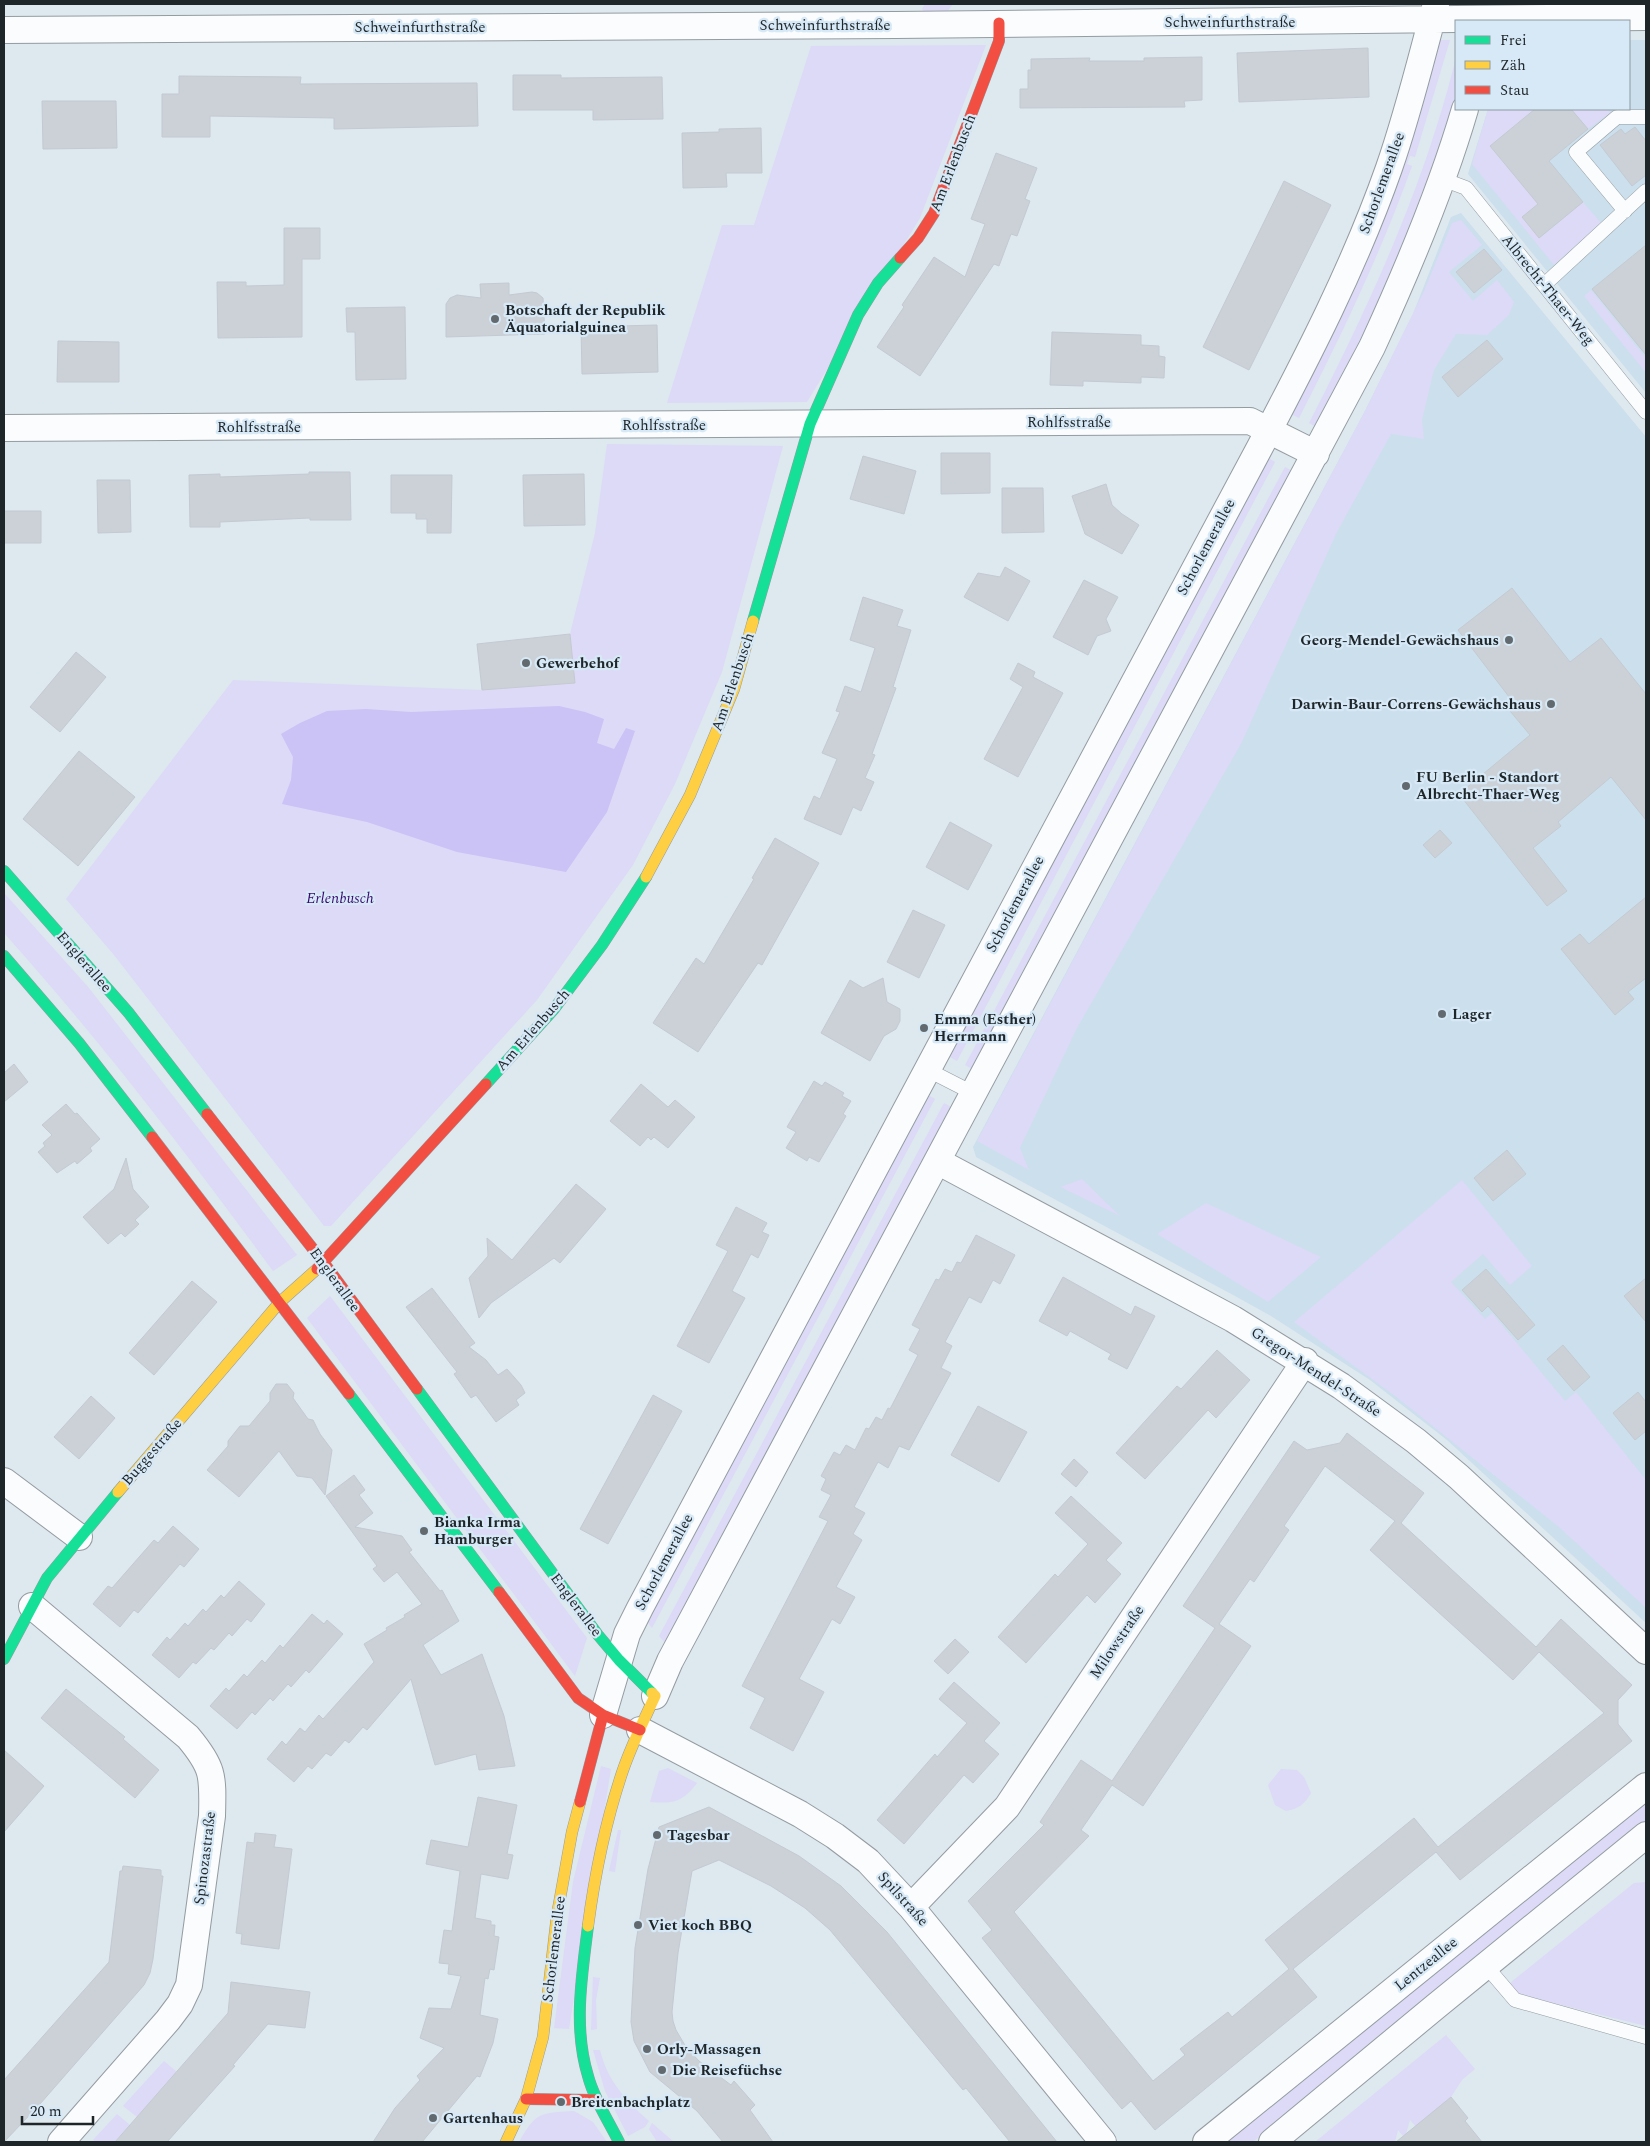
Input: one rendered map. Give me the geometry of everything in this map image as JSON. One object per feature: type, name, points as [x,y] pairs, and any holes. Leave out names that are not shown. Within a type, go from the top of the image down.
[{"type":"main road","name":"Am Erlenbusch","points":[[324,1263],[554,1009],[602,945],[650,872],[690,795],[734,690],[810,424],[858,314],[878,282],[918,238],[934,213],[999,41],[999,23]]},
{"type":"main road","name":"Englerallee","points":[[4,871],[128,1012],[324,1263],[574,1603],[619,1660],[655,1696]]},
{"type":"main road","points":[[4,956],[79,1043],[280,1302],[578,1698],[603,1714],[640,1730]]},
{"type":"main road","name":"Buggestraße","points":[[4,1659],[46,1578],[79,1537],[280,1302],[324,1263]]},
{"type":"main road","name":"Schorlemerallee","points":[[597,2100],[588,2075],[580,2040],[579,2008],[591,1902],[610,1814],[620,1779],[655,1696]]},
{"type":"main road","name":"Schorlemerallee","points":[[526,2100],[544,2037],[556,1915],[571,1840],[603,1714]]},
{"type":"main road","points":[[506,2142],[526,2100],[597,2100],[619,2142]]},
{"type":"street","name":"Schweinfurthstraße","points":[[4,30],[902,14],[964,14],[999,23],[1434,12],[1489,15],[1646,17]]},
{"type":"street","name":"Schorlemerallee","points":[[603,1714],[627,1634],[640,1608],[926,1069],[1269,430],[1340,291],[1390,168],[1409,108],[1434,12]]},
{"type":"street","name":"Schorlemerallee","points":[[655,1696],[680,1644],[1372,347],[1418,245],[1465,110]]},
{"type":"street","name":"Rohlfsstraße","points":[[4,428],[1250,421],[1316,454]]},
{"type":"street","name":"Gregor-Mendel-Straße","points":[[937,1161],[1233,1319],[1305,1362],[1377,1411],[1459,1477],[1646,1651]]},
{"type":"street","name":"Milowstraße","points":[[911,1907],[1006,1807],[1305,1362]]},
{"type":"street","points":[[4,1481],[79,1537]]},
{"type":"street","name":"Spinozastraße","points":[[32,1606],[188,1737],[211,1770],[212,1816],[189,1985],[180,2004],[168,2020],[61,2142]]},
{"type":"street","name":"Spilstraße","points":[[640,1730],[818,1824],[868,1861],[911,1907],[1103,2142]]},
{"type":"street","name":"Lentzeallee","points":[[1206,2142],[1646,1786]]},
{"type":"street","points":[[1272,2142],[1646,1835]]},
{"type":"lane","points":[[1625,211],[1576,152],[1617,117],[1646,117]]},
{"type":"lane","name":"Albrecht-Thaer-Weg","points":[[1442,179],[1466,188],[1646,412]]},
{"type":"lane","points":[[1544,285],[1646,191]]},
{"type":"lane","points":[[926,1069],[974,1093]]},
{"type":"lane","points":[[1486,1966],[1515,2000],[1646,2037]]},
{"type":"shaded area","points":[[1630,40],[1646,40],[1646,393],[1468,174],[1488,110],[1630,110]]},
{"type":"shaded area","name":"FU Berlin - Standort Albrecht-Thaer-Weg","points":[[1461,213],[1646,437],[1646,1623],[1447,1440],[1370,1380],[1271,1316],[976,1157],[973,1147],[1365,411],[1413,314],[1451,217]]},
{"type":"shaded area","points":[[559,706],[604,719],[597,743],[614,749],[626,728],[635,731],[607,812],[566,872],[457,852],[367,822],[282,804],[291,780],[293,757],[281,734],[327,711],[366,709],[411,712]]},
{"type":"green space","points":[[925,4],[952,5],[947,12],[925,13],[922,9]]},
{"type":"green space","points":[[1438,40],[1450,40],[1415,157],[1410,156],[1407,164],[1412,166],[1360,294],[1299,418],[1289,413]]},
{"type":"green space","points":[[986,45],[920,218],[807,402],[667,403],[722,225],[754,225],[811,46]]},
{"type":"green space","points":[[1455,62],[1455,100],[1430,181],[1368,330],[1318,428],[1309,423],[1353,335],[1393,245],[1428,153]]},
{"type":"green space","points":[[1488,110],[1534,110],[1490,146],[1545,198],[1522,217],[1540,238],[1583,202],[1601,223],[1554,265],[1472,164]]},
{"type":"green space","points":[[1572,110],[1608,110],[1610,113],[1588,129]]},
{"type":"green space","points":[[1461,220],[1482,245],[1449,272],[1473,301],[1497,280],[1514,302],[1509,315],[1487,335],[1456,334],[1434,370],[1422,420],[1424,439],[1391,434],[1337,532],[1241,744],[1077,1028],[1020,1148],[1029,1170],[977,1141],[1365,411],[1424,291],[1452,223]]},
{"type":"green space","points":[[1591,290],[1646,358],[1646,373],[1584,296]]},
{"type":"green space","name":"Erlenbusch","points":[[607,444],[783,446],[722,672],[675,784],[633,865],[537,1000],[331,1226],[324,1226],[114,955],[66,899],[233,680],[482,690],[575,683],[570,634],[595,533]]},
{"type":"green space","points":[[1265,456],[1275,462],[957,1061],[946,1055]]},
{"type":"green space","points":[[1285,467],[1294,472],[974,1070],[965,1065]]},
{"type":"green space","points":[[4,893],[89,988],[297,1255],[273,1271],[209,1184],[109,1056],[4,933]]},
{"type":"green space","points":[[925,1093],[935,1099],[652,1628],[646,1620]]},
{"type":"green space","points":[[944,1103],[953,1108],[667,1645],[659,1636]]},
{"type":"green space","points":[[1082,1179],[1120,1216],[1060,1187]]},
{"type":"green space","points":[[1462,1180],[1532,1266],[1510,1285],[1483,1254],[1451,1282],[1485,1319],[1492,1313],[1565,1401],[1576,1392],[1646,1480],[1646,1608],[1559,1527],[1395,1396],[1294,1322]]},
{"type":"green space","points":[[1206,1203],[1321,1257],[1268,1302],[1157,1234]]},
{"type":"green space","points":[[330,1296],[587,1638],[575,1676],[307,1318]]},
{"type":"green space","points":[[601,1766],[611,1769],[569,2029],[554,2028],[573,1882]]},
{"type":"green space","points":[[668,1768],[697,1783],[682,1798],[665,1803],[650,1802],[659,1771]]},
{"type":"green space","points":[[1281,1769],[1297,1770],[1304,1777],[1311,1793],[1301,1805],[1286,1811],[1275,1805],[1268,1785]]},
{"type":"green space","points":[[1646,1799],[1646,1821],[1253,2142],[1224,2142]]},
{"type":"green space","points":[[618,1830],[621,1830],[615,1872],[609,1871]]},
{"type":"green space","points":[[1646,1882],[1646,2026],[1517,1994],[1510,1983],[1634,1883]]},
{"type":"green space","points":[[593,1977],[600,1978],[596,2000],[597,2029],[591,2030]]},
{"type":"green space","points":[[1446,2035],[1475,2069],[1462,2080],[1451,2097],[1418,2129],[1410,2120],[1406,2134],[1403,2136],[1398,2130],[1395,2142],[1315,2142]]},
{"type":"green space","points":[[593,2050],[600,2050],[607,2071],[619,2089],[649,2121],[645,2127],[628,2136],[605,2091]]},
{"type":"green space","points":[[164,2061],[177,2072],[137,2117],[123,2106]]},
{"type":"green space","points":[[574,2111],[593,2122],[607,2142],[519,2142],[530,2125],[540,2116],[553,2112]]},
{"type":"green space","points":[[117,2114],[130,2125],[115,2142],[96,2142],[93,2140]]},
{"type":"green space","points":[[652,2123],[674,2142],[657,2142],[649,2129]]},
{"type":"building","points":[[1368,48],[1369,97],[1239,102],[1237,53]]},
{"type":"building","points":[[1202,57],[1202,100],[1184,101],[1185,107],[1020,108],[1020,89],[1028,89],[1028,70],[1031,70],[1031,59],[1090,58],[1089,61],[1144,61],[1144,58]]},
{"type":"building","points":[[513,75],[561,75],[561,78],[662,77],[663,119],[593,120],[593,110],[513,110]]},
{"type":"building","points":[[179,76],[301,77],[300,84],[477,83],[478,126],[334,129],[334,118],[210,116],[210,137],[162,137],[162,94],[179,94]]},
{"type":"building","points":[[42,101],[116,101],[117,148],[43,149]]},
{"type":"building","points":[[1534,110],[1572,110],[1588,129],[1549,161],[1583,202],[1539,238],[1522,217],[1538,204],[1490,146]]},
{"type":"building","points":[[1635,127],[1646,141],[1646,175],[1632,186],[1600,145],[1621,129],[1625,134]]},
{"type":"building","points":[[761,128],[762,173],[726,173],[727,187],[683,188],[682,133],[719,132],[719,129]]},
{"type":"building","points":[[996,153],[1037,168],[1025,199],[1030,201],[1017,236],[1011,234],[999,266],[994,264],[920,376],[877,347],[934,257],[965,277],[985,224],[971,219]]},
{"type":"building","points":[[1284,181],[1331,205],[1249,370],[1203,347]]},
{"type":"building","points":[[284,228],[320,228],[320,259],[302,259],[302,337],[218,338],[217,282],[246,282],[246,286],[284,285]]},
{"type":"building","points":[[1646,245],[1646,355],[1592,289]]},
{"type":"building","points":[[1484,249],[1502,270],[1474,293],[1456,272]]},
{"type":"building","name":"Botschaft der Republik Äquatorialguinea","points":[[509,283],[509,295],[532,292],[537,293],[543,298],[545,334],[446,337],[446,304],[450,298],[457,295],[481,298],[480,284]]},
{"type":"building","points":[[405,307],[406,379],[356,380],[355,332],[347,332],[346,308]]},
{"type":"building","points":[[657,325],[658,372],[582,374],[581,327]]},
{"type":"building","points":[[1052,332],[1141,335],[1141,345],[1159,346],[1159,356],[1165,357],[1164,378],[1141,377],[1141,383],[1083,381],[1083,386],[1050,385]]},
{"type":"building","points":[[1487,340],[1503,359],[1458,397],[1442,377]]},
{"type":"building","points":[[58,341],[119,342],[119,382],[57,382]]},
{"type":"building","points":[[941,453],[990,453],[990,493],[941,494]]},
{"type":"building","points":[[863,456],[916,471],[904,514],[850,499]]},
{"type":"building","points":[[309,472],[350,472],[351,520],[310,520],[310,518],[220,522],[220,527],[190,527],[189,475],[220,474],[220,477],[309,474]]},
{"type":"building","points":[[584,474],[585,525],[524,526],[523,475]]},
{"type":"building","points":[[391,475],[452,475],[451,533],[427,533],[427,519],[416,519],[416,513],[391,513]]},
{"type":"building","points":[[97,480],[130,480],[131,532],[98,533]]},
{"type":"building","points":[[1106,484],[1112,505],[1139,525],[1122,554],[1085,534],[1072,496]]},
{"type":"building","points":[[1002,488],[1043,488],[1044,532],[1002,533]]},
{"type":"building","points":[[4,511],[41,511],[41,543],[4,543]]},
{"type":"building","points":[[1005,567],[1030,581],[1008,621],[964,597],[978,573],[1000,577]]},
{"type":"building","points":[[1084,580],[1118,597],[1106,619],[1111,631],[1097,636],[1088,655],[1053,637]]},
{"type":"building","points":[[1512,588],[1570,662],[1601,638],[1646,694],[1646,820],[1611,777],[1558,822],[1561,826],[1533,848],[1567,891],[1547,906],[1459,794],[1530,735],[1510,711],[1516,706],[1458,630]]},
{"type":"building","points":[[863,597],[903,610],[897,626],[911,630],[893,687],[896,688],[872,754],[875,755],[865,778],[874,782],[861,811],[853,807],[841,835],[804,819],[814,796],[820,799],[837,759],[822,753],[840,712],[836,711],[845,686],[861,692],[875,648],[850,640]]},
{"type":"building","name":"Gewerbehof","points":[[570,634],[575,683],[482,690],[477,644]]},
{"type":"building","points":[[76,652],[106,677],[60,732],[30,707]]},
{"type":"building","points":[[1018,663],[1035,672],[1033,677],[1063,693],[1018,777],[984,759],[1023,687],[1010,679]]},
{"type":"building","points":[[79,751],[135,797],[78,866],[23,819]]},
{"type":"building","points":[[950,822],[992,845],[968,890],[926,867]]},
{"type":"building","points":[[1440,830],[1452,843],[1435,858],[1423,845]]},
{"type":"building","points":[[775,838],[819,863],[762,965],[758,963],[698,1052],[653,1023],[696,958],[704,964],[754,879],[752,878]]},
{"type":"building","points":[[1646,897],[1646,978],[1628,992],[1634,999],[1615,1015],[1561,949],[1580,934],[1589,944]]},
{"type":"building","points":[[913,910],[945,925],[919,978],[887,962]]},
{"type":"building","points":[[883,978],[887,1002],[900,1009],[900,1021],[896,1029],[884,1036],[870,1061],[821,1033],[850,980],[863,988]]},
{"type":"building","points":[[14,1064],[28,1082],[4,1102],[4,1073]]},
{"type":"building","points":[[814,1081],[822,1086],[825,1082],[844,1093],[842,1096],[851,1101],[843,1114],[846,1116],[819,1162],[809,1157],[807,1161],[786,1148],[796,1132],[787,1127]]},
{"type":"building","points":[[641,1084],[668,1107],[675,1100],[695,1117],[668,1148],[654,1137],[651,1140],[648,1137],[640,1146],[610,1121]]},
{"type":"building","points":[[66,1104],[75,1114],[77,1113],[100,1139],[90,1148],[92,1151],[77,1164],[75,1161],[57,1173],[38,1152],[45,1146],[43,1143],[52,1135],[42,1125]]},
{"type":"building","points":[[1507,1150],[1526,1174],[1493,1201],[1474,1178]]},
{"type":"building","points":[[126,1158],[133,1189],[149,1207],[135,1220],[139,1224],[125,1237],[121,1233],[108,1244],[83,1217],[114,1189]]},
{"type":"building","points":[[576,1184],[606,1209],[560,1263],[554,1258],[491,1303],[479,1318],[469,1278],[488,1256],[487,1238],[512,1260]]},
{"type":"building","points":[[736,1207],[767,1223],[762,1232],[769,1235],[758,1258],[751,1254],[732,1291],[745,1298],[709,1363],[677,1346],[728,1251],[716,1245]]},
{"type":"building","points":[[976,1235],[1015,1255],[1000,1284],[993,1280],[981,1303],[969,1297],[945,1342],[952,1346],[941,1368],[951,1373],[909,1450],[899,1446],[888,1468],[878,1462],[854,1507],[865,1513],[853,1534],[862,1540],[836,1587],[855,1597],[840,1624],[832,1619],[799,1679],[824,1692],[793,1751],[750,1728],[765,1698],[742,1686],[828,1521],[819,1517],[831,1495],[821,1490],[826,1479],[821,1476],[834,1452],[840,1455],[846,1445],[855,1450],[866,1428],[869,1429],[876,1417],[882,1420],[888,1408],[890,1409],[918,1355],[909,1350],[920,1329],[912,1325],[936,1279],[939,1280],[945,1269],[952,1272],[957,1262],[961,1263]]},
{"type":"building","points":[[1486,1269],[1535,1325],[1518,1340],[1488,1306],[1482,1312],[1462,1290]]},
{"type":"building","points":[[1063,1277],[1131,1315],[1135,1306],[1155,1316],[1127,1369],[1108,1359],[1111,1354],[1070,1331],[1067,1336],[1039,1321]]},
{"type":"building","points":[[1646,1278],[1646,1322],[1624,1296]]},
{"type":"building","points":[[192,1281],[217,1302],[154,1375],[129,1353]]},
{"type":"building","points":[[432,1288],[475,1343],[469,1347],[486,1360],[498,1375],[507,1369],[521,1385],[525,1393],[516,1400],[519,1405],[496,1422],[476,1395],[471,1398],[454,1374],[457,1372],[406,1307]]},
{"type":"building","points":[[1563,1345],[1590,1377],[1574,1391],[1547,1359]]},
{"type":"building","points":[[1217,1350],[1250,1380],[1216,1418],[1208,1410],[1145,1479],[1116,1453],[1177,1386],[1181,1389]]},
{"type":"building","points":[[276,1384],[287,1384],[294,1393],[293,1398],[308,1419],[313,1420],[320,1434],[332,1450],[325,1495],[312,1478],[297,1476],[279,1451],[239,1497],[207,1470],[228,1446],[228,1441],[240,1426],[249,1426],[270,1401],[270,1393]]},
{"type":"building","points":[[1638,1392],[1646,1402],[1646,1431],[1635,1440],[1613,1413]]},
{"type":"building","points":[[653,1395],[682,1411],[608,1544],[580,1529]]},
{"type":"building","points":[[91,1396],[115,1418],[79,1459],[54,1437]]},
{"type":"building","points":[[978,1406],[1027,1432],[999,1482],[951,1455]]},
{"type":"building","points":[[1347,1433],[1424,1493],[1401,1523],[1536,1647],[1561,1619],[1632,1685],[1618,1700],[1618,1724],[1632,1741],[1460,1880],[1436,1852],[1293,1969],[1317,1997],[1155,2130],[1131,2101],[1122,2109],[1015,1979],[982,1938],[992,1930],[968,1901],[1044,1825],[1040,1822],[1081,1760],[1112,1781],[1215,1628],[1183,1606],[1294,1441],[1307,1450],[1340,1443]],"holes":[[[1325,1466],[1395,1521],[1370,1550],[1513,1680],[1539,1652],[1604,1713],[1438,1847],[1414,1818],[1265,1940],[1289,1969],[1232,2017],[1228,2012],[1180,2049],[1185,2055],[1153,2081],[1014,1912],[1089,1836],[1081,1830],[1112,1785],[1143,1806],[1251,1646],[1219,1624],[1250,1579],[1254,1582],[1289,1530],[1284,1526]]]},
{"type":"building","points":[[1074,1459],[1088,1472],[1076,1487],[1061,1474]]},
{"type":"building","points":[[354,1475],[365,1490],[359,1495],[373,1513],[355,1527],[402,1536],[412,1550],[409,1552],[440,1591],[442,1590],[459,1621],[423,1645],[441,1675],[482,1654],[504,1716],[515,1766],[479,1770],[476,1754],[435,1765],[411,1679],[367,1730],[363,1727],[349,1743],[345,1740],[331,1756],[326,1753],[312,1769],[308,1766],[294,1782],[267,1759],[282,1741],[286,1745],[300,1728],[305,1732],[319,1715],[323,1719],[374,1662],[364,1644],[387,1630],[386,1628],[422,1604],[397,1572],[384,1582],[373,1569],[377,1566],[326,1496]]},
{"type":"building","points":[[1071,1496],[1122,1543],[1106,1560],[1121,1574],[1095,1603],[1087,1595],[1026,1663],[998,1637],[1055,1574],[1058,1577],[1088,1544],[1055,1513]]},
{"type":"building","points":[[173,1526],[199,1549],[184,1567],[180,1564],[138,1613],[134,1610],[120,1627],[93,1604],[108,1586],[112,1588],[154,1540],[158,1543]]},
{"type":"building","points":[[239,1581],[265,1604],[251,1622],[247,1619],[232,1636],[229,1633],[214,1650],[211,1648],[196,1664],[193,1662],[179,1678],[152,1655],[167,1637],[170,1640],[185,1623],[188,1626],[203,1609],[206,1612],[221,1595],[224,1598]]},
{"type":"building","points":[[312,1614],[324,1624],[327,1620],[343,1634],[309,1673],[306,1670],[291,1687],[288,1684],[273,1701],[270,1698],[255,1715],[252,1712],[237,1729],[210,1706],[226,1688],[229,1691],[244,1674],[247,1677],[262,1660],[265,1663],[280,1645],[283,1648]]},
{"type":"building","points":[[955,1639],[969,1652],[948,1674],[934,1661]]},
{"type":"building","points":[[954,1682],[1000,1723],[984,1741],[999,1754],[973,1783],[964,1775],[904,1844],[877,1820],[935,1754],[937,1757],[967,1723],[939,1699]]},
{"type":"building","points":[[66,1689],[125,1737],[123,1739],[159,1770],[135,1798],[41,1718]]},
{"type":"building","points":[[4,1750],[44,1786],[4,1832]]},
{"type":"building","points":[[478,1797],[517,1805],[507,1854],[513,1855],[508,1879],[481,1874],[475,1918],[491,1921],[491,1925],[495,1925],[494,1936],[499,1937],[494,1970],[490,1969],[488,1979],[485,1978],[480,2015],[498,2019],[493,2043],[480,2077],[477,2076],[422,2142],[373,2142],[395,2108],[420,2080],[417,2076],[444,2048],[420,2038],[429,2008],[451,2009],[461,1976],[448,1974],[449,1964],[439,1963],[444,1930],[452,1931],[460,1871],[426,1864],[431,1840],[468,1847]]},
{"type":"building","points":[[709,1807],[799,1856],[841,1886],[887,1932],[1057,2142],[1010,2142],[966,2088],[963,2090],[830,1930],[805,1908],[771,1886],[719,1860],[692,1871],[678,1953],[672,2012],[673,2021],[686,2047],[699,2061],[731,2085],[734,2081],[755,2105],[750,2110],[773,2142],[723,2142],[697,2111],[650,2072],[634,2041],[631,2022],[635,1948],[648,1869],[659,1827]]},
{"type":"building","points":[[255,1833],[276,1835],[274,1847],[292,1849],[279,1949],[241,1944],[242,1934],[236,1933],[247,1842],[254,1843]]},
{"type":"building","points":[[123,1866],[161,1870],[161,1876],[163,1876],[150,1973],[144,1985],[40,2104],[4,2142],[4,2080],[109,1962],[120,1871],[122,1871]]},
{"type":"building","points":[[231,1982],[310,1992],[305,2028],[268,2024],[233,2065],[235,2066],[167,2142],[115,2142],[228,2013]]},
{"type":"building","points":[[1451,2097],[1468,2118],[1465,2121],[1482,2142],[1396,2142]]},
{"type":"traffic: fast","points":[[753,621],[810,424],[858,315],[878,283],[900,258]]},
{"type":"traffic: fast","points":[[4,871],[128,1012],[207,1114]]},
{"type":"traffic: fast","points":[[486,1084],[554,1009],[602,945],[646,877]]},
{"type":"traffic: fast","points":[[4,956],[79,1043],[152,1137]]},
{"type":"traffic: fast","points":[[417,1389],[598,1635],[619,1660],[652,1693]]},
{"type":"traffic: fast","points":[[349,1394],[499,1592]]},
{"type":"traffic: fast","points":[[4,1659],[47,1578],[118,1492]]},
{"type":"traffic: fast","points":[[588,1926],[580,2001],[583,2057],[594,2093],[619,2142]]},
{"type":"traffic: slow","points":[[646,877],[690,795],[734,689],[753,621]]},
{"type":"traffic: slow","points":[[118,1492],[280,1302],[317,1269]]},
{"type":"traffic: slow","points":[[588,1926],[594,1886],[611,1808],[627,1760],[655,1696],[652,1693]]},
{"type":"traffic: slow","points":[[506,2142],[526,2099],[543,2037],[557,1915],[572,1832],[580,1802]]},
{"type":"traffic: jam","points":[[900,258],[918,238],[934,213],[999,41],[999,23]]},
{"type":"traffic: jam","points":[[317,1269],[486,1084]]},
{"type":"traffic: jam","points":[[207,1114],[324,1263],[417,1389]]},
{"type":"traffic: jam","points":[[152,1137],[349,1394]]},
{"type":"traffic: jam","points":[[499,1592],[578,1698],[603,1715],[640,1730]]},
{"type":"traffic: jam","points":[[580,1802],[603,1715]]},
{"type":"traffic: jam","points":[[526,2099],[597,2100]]},
{"type":"place","name":"Botschaft der Republik Äquatorialguinea","points":[[495,319]]},
{"type":"place","name":"Georg-Mendel-Gewächshaus","points":[[1509,640]]},
{"type":"place","name":"Gewerbehof","points":[[526,663]]},
{"type":"place","name":"Darwin-Baur-Correns-Gewächshaus","points":[[1551,704]]},
{"type":"place","name":"FU Berlin - Standort Albrecht-Thaer-Weg","points":[[1406,786]]},
{"type":"place","name":"Lager","points":[[1442,1014]]},
{"type":"place","name":"Emma (Esther) Herrmann","points":[[924,1028]]},
{"type":"place","name":"Bianka Irma Hamburger","points":[[424,1531]]},
{"type":"place","name":"Tagesbar","points":[[657,1835]]},
{"type":"place","name":"Viet koch BBQ","points":[[638,1925]]},
{"type":"place","name":"Orly-Massagen","points":[[647,2049]]},
{"type":"place","name":"Die Reisefüchse","points":[[662,2070]]},
{"type":"place","name":"Breitenbachplatz","points":[[561,2102]]},
{"type":"place","name":"Gartenhaus","points":[[433,2118]]}]
